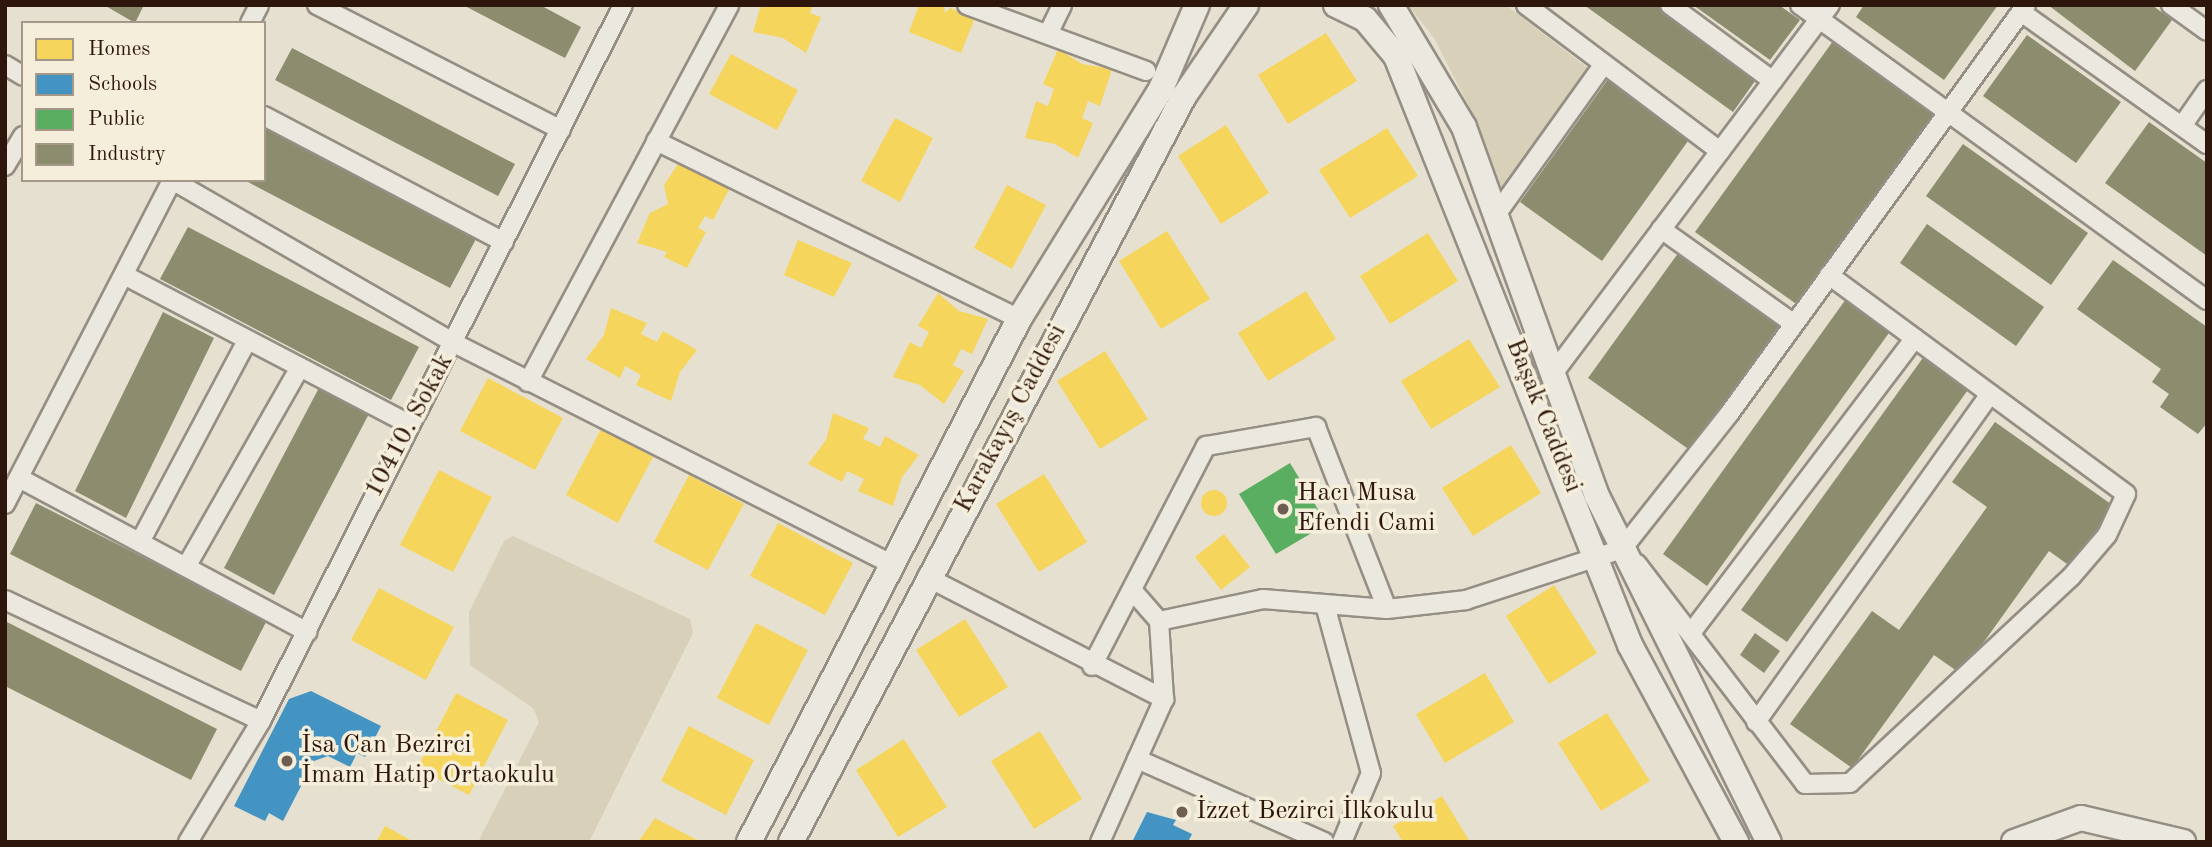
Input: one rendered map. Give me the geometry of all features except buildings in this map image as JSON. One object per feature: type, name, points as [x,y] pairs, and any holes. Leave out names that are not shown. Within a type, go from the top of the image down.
[{"type":"street","points":[[251,21],[259,5]]},
{"type":"street","points":[[317,5],[561,130]]},
{"type":"street","name":"10410. Sokak","points":[[193,840],[261,721],[307,632],[409,424],[454,343],[624,5]]},
{"type":"street","points":[[528,382],[729,5]]},
{"type":"street","points":[[967,5],[1146,71]]},
{"type":"street","points":[[1048,34],[1062,5]]},
{"type":"street","name":"Karakayış Caddesi","points":[[749,842],[1019,319],[1161,89],[1197,5]]},
{"type":"street","name":"Karakayış Caddesi","points":[[791,842],[928,577],[1184,96],[1246,5]]},
{"type":"street","name":"Başak Caddesi","points":[[1336,5],[1364,19],[1396,56],[1611,555],[1769,842]]},
{"type":"street","name":"Başak Caddesi","points":[[1391,5],[1464,127],[1498,212],[1555,371],[1611,555],[1630,645],[1735,842]]},
{"type":"street","points":[[1526,5],[1720,151]]},
{"type":"street","points":[[1670,5],[1773,81]]},
{"type":"street","points":[[1800,5],[1824,12],[1946,112],[2207,299]]},
{"type":"street","points":[[2172,5],[2207,31]]},
{"type":"street","points":[[1159,621],[1263,599],[1387,609],[1466,600],[1611,555],[1794,324],[2023,8],[2207,144]]},
{"type":"street","points":[[1555,371],[1824,12]]},
{"type":"street","points":[[1498,212],[1604,64]]},
{"type":"street","points":[[5,65],[21,75]]},
{"type":"street","points":[[2182,126],[2207,90]]},
{"type":"street","points":[[266,118],[504,242]]},
{"type":"street","points":[[5,166],[21,139]]},
{"type":"street","points":[[656,141],[1019,319]]},
{"type":"street","points":[[5,504],[171,182]]},
{"type":"street","points":[[175,182],[454,343],[892,564]]},
{"type":"street","points":[[1661,229],[1794,324]]},
{"type":"street","points":[[124,275],[409,424]]},
{"type":"street","points":[[1611,555],[1691,633],[1805,784],[1850,783],[2071,578],[2107,535],[2126,494],[1829,275]]},
{"type":"street","points":[[1691,633],[1915,338]]},
{"type":"street","points":[[140,542],[247,341]]},
{"type":"street","points":[[186,567],[300,367]]},
{"type":"street","points":[[1756,722],[1990,394]]},
{"type":"street","points":[[1092,666],[1206,446],[1316,427],[1387,609]]},
{"type":"street","points":[[19,478],[307,632]]},
{"type":"street","points":[[928,577],[1092,666],[1164,699]]},
{"type":"street","points":[[1100,842],[1164,699],[1159,621],[1132,590]]},
{"type":"street","points":[[5,600],[261,721]]},
{"type":"street","points":[[1325,605],[1371,773],[1342,842]]},
{"type":"street","points":[[1137,759],[1324,842]]},
{"type":"street","points":[[2014,842],[2081,818],[2120,832],[2182,842]]},
{"type":"shaded area","points":[[1408,5],[1506,5],[1589,69],[1502,190],[1474,116],[1434,38]]},
{"type":"shaded area","points":[[513,536],[690,619],[693,633],[589,842],[479,840],[539,722],[533,708],[470,665],[469,612],[504,541]]},
{"type":"place","name":"Hacı Musa Efendi Cami","points":[[1283,509]]},
{"type":"place","name":"İsa Can Bezirci İmam Hatip Ortaokulu","points":[[287,761]]},
{"type":"place","name":"İzzet Bezirci İlkokulu","points":[[1182,812]]}]
